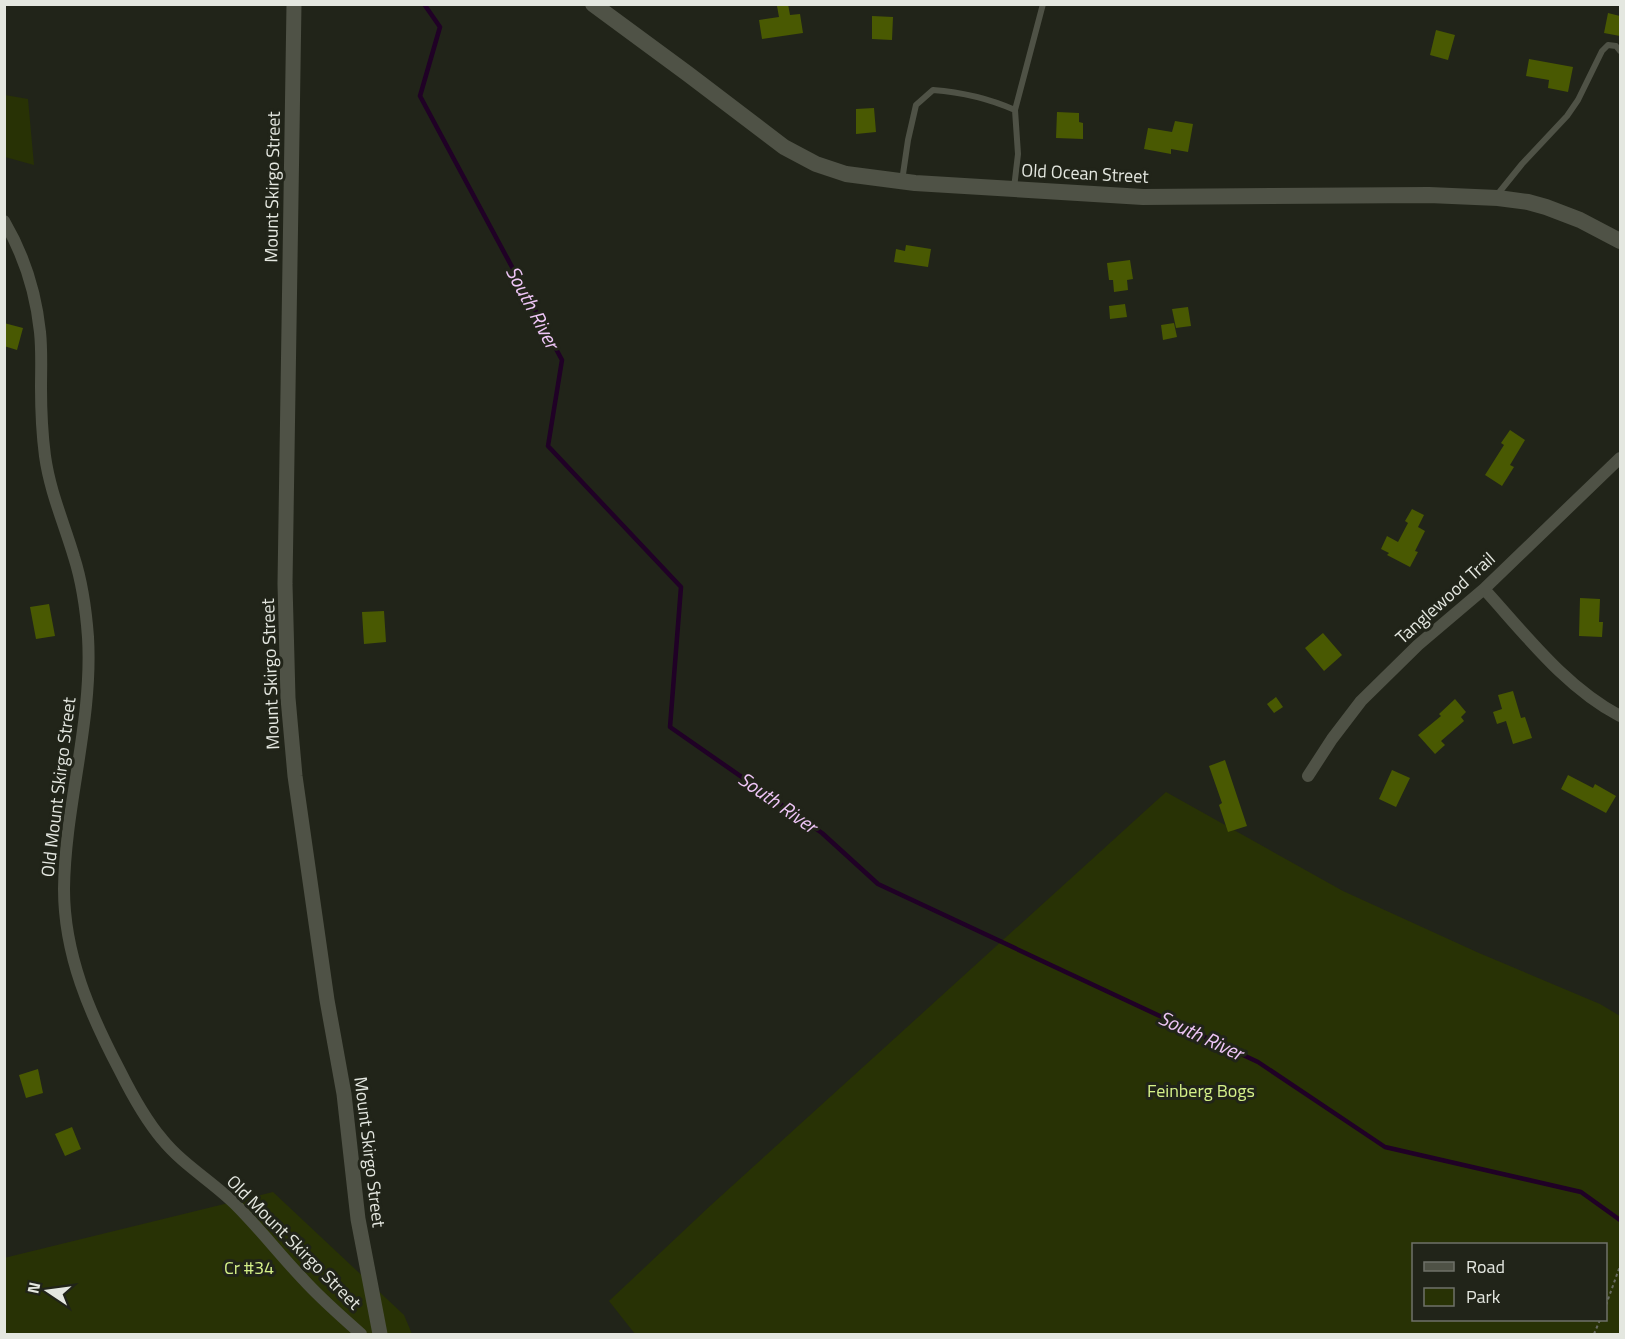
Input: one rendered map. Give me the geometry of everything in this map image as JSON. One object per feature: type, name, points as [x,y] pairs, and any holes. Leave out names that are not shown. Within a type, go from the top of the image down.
[{"type":"main road","name":"Old Ocean Street","points":[[593,4],[766,134],[802,158],[846,174],[902,182],[1143,197],[1401,195],[1495,198],[1546,207],[1580,220],[1620,241]]},
{"type":"street","name":"Mount Skirgo Street","points":[[294,4],[285,585],[289,708],[295,776],[327,1000],[344,1094],[358,1219],[380,1335]]},
{"type":"street","name":"Old Mount Skirgo Street","points":[[4,221],[21,253],[36,305],[40,332],[41,414],[47,470],[53,496],[75,560],[86,617],[87,700],[67,834],[64,894],[70,946],[81,989],[101,1036],[128,1087],[144,1115],[163,1141],[234,1203],[305,1282],[361,1335]]},
{"type":"street","name":"Tanglewood Trail","points":[[1308,776],[1361,701],[1418,645],[1484,589],[1620,458]]},
{"type":"street","points":[[1484,589],[1580,690],[1620,716]]},
{"type":"lane","points":[[1014,189],[1018,154],[1015,110],[1043,4]]},
{"type":"lane","points":[[1495,198],[1522,164],[1567,116],[1578,100],[1602,51],[1608,45],[1616,46],[1620,51]]},
{"type":"lane","points":[[902,182],[916,105],[933,90],[975,97],[1015,110]]},
{"type":"path","points":[[1607,1300],[1620,1266]]},
{"type":"path","points":[[1594,1335],[1600,1321]]},
{"type":"green space","points":[[5,95],[28,99],[34,165],[5,157]]},
{"type":"green space","name":"Feinberg Bogs","points":[[1166,792],[1343,891],[1479,953],[1600,1004],[1620,1016],[1620,1334],[635,1334],[609,1301],[710,1206]]},
{"type":"green space","name":"Cr #34","points":[[273,1192],[404,1315],[412,1334],[5,1334],[4,1258]]},
{"type":"building","points":[[788,4],[790,15],[800,14],[803,33],[762,39],[759,20],[779,17],[777,6]]},
{"type":"building","points":[[1608,13],[1620,16],[1620,36],[1604,33]]},
{"type":"building","points":[[872,16],[893,17],[892,40],[872,39]]},
{"type":"building","points":[[1436,30],[1455,35],[1448,60],[1430,55]]},
{"type":"building","points":[[1529,59],[1573,67],[1568,92],[1548,88],[1549,80],[1526,76]]},
{"type":"building","points":[[874,108],[876,132],[856,134],[856,109]]},
{"type":"building","points":[[1057,112],[1079,113],[1079,122],[1083,123],[1083,139],[1056,138]]},
{"type":"building","points":[[1175,121],[1193,124],[1188,152],[1171,149],[1171,154],[1144,149],[1148,128],[1172,132]]},
{"type":"building","points":[[906,245],[931,249],[928,267],[894,262],[896,249],[905,251]]},
{"type":"building","points":[[1130,260],[1133,279],[1127,280],[1128,290],[1114,292],[1113,280],[1109,280],[1107,263]]},
{"type":"building","points":[[1125,304],[1127,317],[1110,319],[1109,306]]},
{"type":"building","points":[[1188,307],[1191,326],[1176,328],[1172,309]]},
{"type":"building","points":[[4,323],[23,328],[17,350],[4,346]]},
{"type":"building","points":[[1174,323],[1177,337],[1163,340],[1161,325]]},
{"type":"building","points":[[1510,430],[1525,440],[1510,465],[1514,467],[1502,486],[1485,475],[1504,445],[1501,443]]},
{"type":"building","points":[[1412,509],[1424,515],[1418,527],[1425,531],[1410,567],[1387,555],[1389,553],[1381,549],[1387,536],[1398,542]]},
{"type":"building","points":[[1580,598],[1600,599],[1599,622],[1603,622],[1602,637],[1579,636]]},
{"type":"building","points":[[49,604],[55,636],[36,639],[30,607]]},
{"type":"building","points":[[384,611],[386,642],[364,644],[362,612]]},
{"type":"building","points":[[1323,633],[1342,655],[1324,671],[1305,648]]},
{"type":"building","points":[[1513,691],[1521,718],[1525,717],[1532,738],[1513,744],[1506,721],[1497,724],[1493,712],[1502,709],[1498,695]]},
{"type":"building","points":[[1276,697],[1283,707],[1274,713],[1267,704]]},
{"type":"building","points":[[1455,699],[1466,712],[1461,717],[1464,721],[1441,741],[1445,745],[1435,754],[1418,735],[1441,716],[1439,714]]},
{"type":"building","points":[[1225,760],[1247,826],[1228,832],[1219,805],[1222,803],[1209,766]]},
{"type":"building","points":[[1392,770],[1410,778],[1396,807],[1379,799]]},
{"type":"building","points":[[1568,775],[1593,788],[1595,784],[1616,796],[1606,813],[1561,789]]},
{"type":"building","points":[[38,1069],[43,1093],[26,1098],[19,1075]]},
{"type":"building","points":[[72,1127],[81,1149],[65,1156],[55,1134]]},
{"type":"waterway","name":"South River","points":[[424,4],[440,27],[420,96],[562,360],[548,446],[681,587],[670,727],[822,833],[878,884],[1258,1062],[1385,1147],[1581,1192],[1620,1220]]}]
